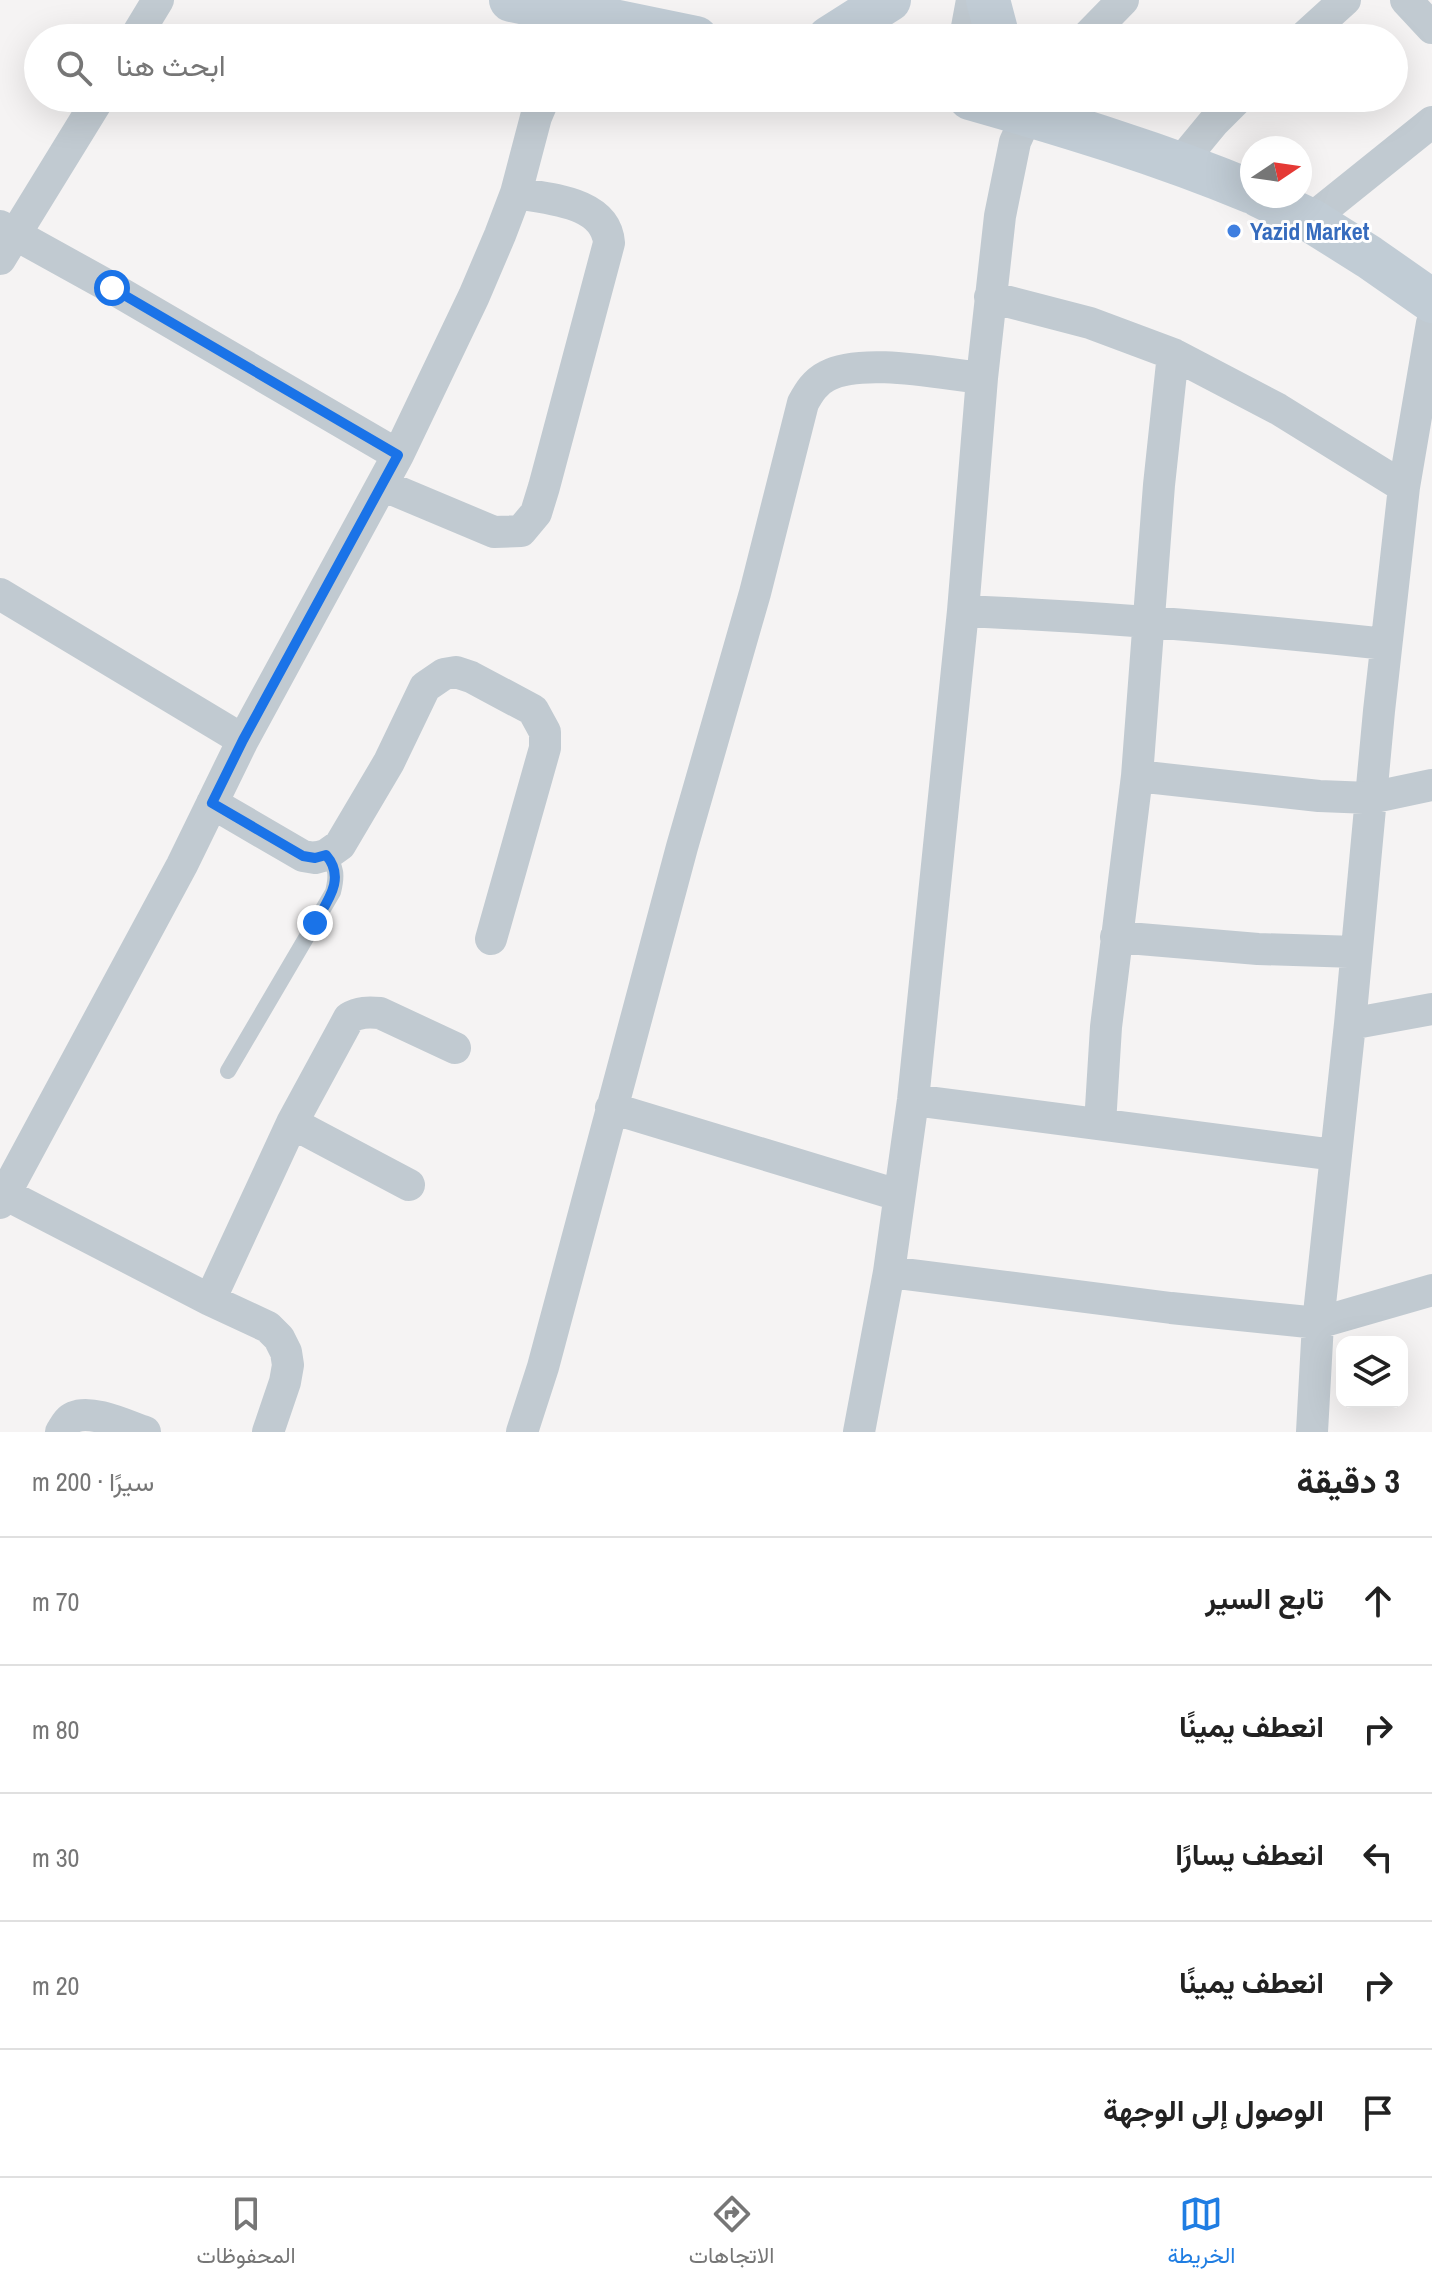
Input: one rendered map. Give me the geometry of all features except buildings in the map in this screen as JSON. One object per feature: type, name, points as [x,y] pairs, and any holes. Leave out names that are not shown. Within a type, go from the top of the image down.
[{"type":"main road","points":[[511,0],[622,24]]},
{"type":"main road","points":[[851,24],[889,0]]},
{"type":"main road","points":[[988,0],[994,24]]},
{"type":"main road","points":[[1033,112],[1240,187]]},
{"type":"main road","points":[[1285,208],[1369,257],[1432,301]]},
{"type":"street","points":[[143,24],[158,0]]},
{"type":"street","points":[[968,24],[972,0]]},
{"type":"street","points":[[1100,24],[1123,0]]},
{"type":"street","points":[[1406,0],[1432,28]]},
{"type":"street","points":[[90,112],[5,240],[112,288],[398,455]]},
{"type":"street","points":[[268,1432],[288,1365],[279,1338],[268,1327],[2,1199],[11,1160],[182,865],[243,740],[398,455],[500,235],[516,193],[538,112]]},
{"type":"street","points":[[859,1432],[889,1272],[913,1100],[963,611],[990,297],[1000,216],[1015,142],[1011,112]]},
{"type":"street","points":[[1180,163],[1224,112]]},
{"type":"street","points":[[1310,220],[1432,122]]},
{"type":"street","points":[[382,485],[494,532],[521,531],[536,513],[609,243],[608,233],[590,212],[565,202],[516,193]]},
{"type":"street","points":[[990,297],[1090,323],[1173,354],[1278,409],[1404,487]]},
{"type":"street","points":[[1312,1432],[1318,1323],[1386,644],[1404,487],[1432,323]]},
{"type":"street","points":[[1100,1124],[1106,1027],[1137,776],[1159,485],[1173,354]]},
{"type":"street","points":[[522,1432],[543,1367],[682,847],[755,593],[803,403],[812,387],[826,376],[843,370],[890,368],[982,378]]},
{"type":"street","points":[[0,594],[243,740]]},
{"type":"street","points":[[963,611],[1150,622],[1386,644]]},
{"type":"street","points":[[212,803],[303,856],[315,858],[326,855],[340,845],[389,762],[425,687],[444,674],[456,672],[471,677],[524,703],[533,710],[545,732],[545,748],[491,939]]},
{"type":"street","points":[[1137,776],[1319,796],[1370,798],[1432,785]]},
{"type":"street","points":[[1116,937],[1258,949],[1356,952]]},
{"type":"street","points":[[1350,1024],[1432,1009]]},
{"type":"street","points":[[210,1300],[292,1123],[349,1018],[356,1014],[380,1013],[455,1048]]},
{"type":"street","points":[[913,1100],[1335,1155]]},
{"type":"street","points":[[611,1108],[898,1195]]},
{"type":"street","points":[[292,1123],[409,1185]]},
{"type":"street","points":[[889,1272],[1171,1308],[1318,1323],[1432,1290]]},
{"type":"street","points":[[61,1432],[67,1421],[86,1415],[145,1432]]},
{"type":"lane","points":[[228,1071],[333,892],[336,870],[326,855]]},
{"type":"place","name":"Yazid Market","points":[[1234,231]]},
{"type":"route","points":[[112,288],[398,455],[212,803],[303,856],[315,858],[326,855],[336,870],[336,880],[333,892],[315,923]]}]
